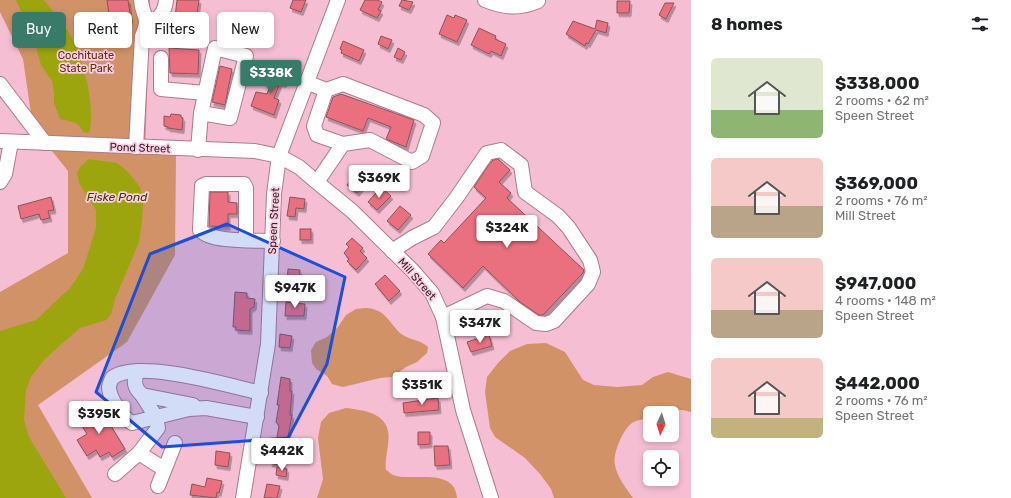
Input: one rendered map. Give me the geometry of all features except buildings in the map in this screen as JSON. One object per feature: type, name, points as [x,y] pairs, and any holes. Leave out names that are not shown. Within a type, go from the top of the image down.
[{"type":"street","points":[[141,0],[145,12]]},
{"type":"street","points":[[163,12],[166,0]]},
{"type":"street","name":"Speen Street","points":[[243,498],[261,393],[270,319],[274,194],[279,156],[338,0]]},
{"type":"street","points":[[485,0],[510,7],[525,6],[538,1]]},
{"type":"street","points":[[136,148],[141,48]]},
{"type":"street","points":[[198,150],[201,113],[215,48],[246,56],[230,118],[201,113]]},
{"type":"street","points":[[161,58],[161,90],[205,93]]},
{"type":"street","points":[[306,82],[326,90],[343,84],[424,115],[433,123],[422,156],[412,162],[370,140],[343,144],[317,135],[314,126],[326,90]]},
{"type":"street","points":[[0,84],[45,143]]},
{"type":"street","points":[[0,182],[5,174],[9,159],[5,142]]},
{"type":"street","name":"Pond Street","points":[[5,142],[136,148],[255,151],[279,156]]},
{"type":"street","points":[[317,182],[343,144]]},
{"type":"street","points":[[392,251],[412,238],[434,227],[457,197],[487,153],[501,150],[521,165],[525,192],[558,216],[590,260],[592,272],[588,284],[554,321],[546,324],[536,323],[504,301],[487,296],[443,317]]},
{"type":"street","name":"Mill Street","points":[[279,156],[298,167],[347,207],[432,293],[443,317],[463,410],[491,498]]},
{"type":"street","points":[[246,240],[246,188],[244,184],[206,184],[202,186],[200,230],[205,235],[211,237],[246,240],[273,242]]},
{"type":"street","points":[[115,474],[139,453],[158,428],[156,417],[142,395],[137,390],[135,382],[138,371]]},
{"type":"street","points":[[206,408],[189,409],[132,423],[128,420],[110,393],[110,383],[116,375],[123,372],[155,371],[261,393]]},
{"type":"street","points":[[142,395],[257,417]]},
{"type":"street","points":[[158,486],[175,443]]},
{"type":"street","points":[[139,453],[164,469]]},
{"type":"highlighted area","points":[[227,224],[345,277],[327,364],[288,438],[162,447],[96,392],[150,254]]},
{"type":"green space","name":"Cochituate State Park","points":[[0,0],[150,0],[150,12],[140,12],[140,48],[148,48],[145,154],[176,155],[175,255],[127,342],[38,405],[92,498],[0,498],[0,292],[68,253],[68,171],[33,127],[23,59],[18,48],[66,48],[66,12],[12,12],[12,37],[0,12]]},
{"type":"green space","points":[[366,308],[382,313],[400,333],[425,344],[428,347],[427,353],[417,362],[406,367],[392,377],[380,378],[343,387],[332,384],[327,376],[316,369],[312,363],[311,350],[316,342],[327,337],[338,327],[346,315],[356,309]]},
{"type":"green space","points":[[546,343],[565,352],[583,380],[594,385],[617,387],[642,385],[653,377],[668,372],[691,379],[691,412],[679,410],[679,406],[643,406],[643,419],[632,423],[622,436],[614,461],[620,478],[633,498],[554,498],[551,489],[540,474],[525,458],[495,437],[490,428],[485,392],[487,377],[510,351],[527,344]]},
{"type":"green space","points":[[346,408],[371,413],[378,416],[387,427],[389,435],[386,470],[393,475],[401,477],[431,477],[449,482],[454,488],[457,498],[317,498],[323,479],[318,438],[321,422],[329,413]]},
{"type":"water","points":[[16,0],[44,0],[54,12],[21,12]]},
{"type":"water","points":[[66,29],[73,40],[74,48],[76,48],[77,50],[88,86],[91,111],[89,133],[83,132],[74,122],[60,119],[54,103],[52,81],[41,65],[36,48],[66,48]]},
{"type":"water","name":"Fiske Pond","points":[[89,159],[117,163],[128,172],[140,187],[143,204],[139,242],[115,299],[111,314],[106,320],[80,328],[57,348],[44,360],[31,377],[26,390],[24,420],[29,437],[66,498],[0,498],[0,331],[36,320],[70,288],[83,269],[96,228],[96,210],[79,183],[77,172]]}]
